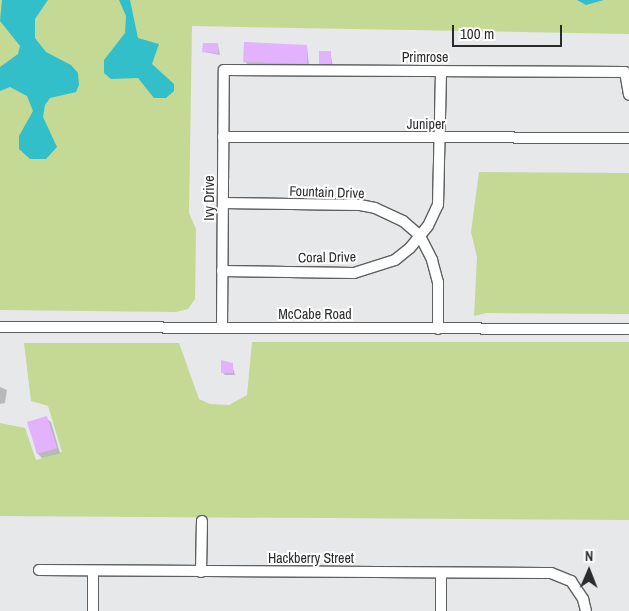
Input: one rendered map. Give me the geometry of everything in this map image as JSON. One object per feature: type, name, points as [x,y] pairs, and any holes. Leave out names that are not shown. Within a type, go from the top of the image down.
[{"type":"street","name":"Primrose","points":[[224,70],[625,72],[629,95]]},
{"type":"street","name":"Ivy Drive","points":[[222,327],[224,70]]},
{"type":"street","name":"Coral Drive","points":[[222,271],[354,273],[395,260],[420,236],[438,205],[441,71]]},
{"type":"street","name":"Juniper","points":[[223,137],[629,138]]},
{"type":"street","name":"Fountain Drive","points":[[223,203],[360,205],[389,213],[420,236]]},
{"type":"street","points":[[420,236],[438,282],[438,329]]},
{"type":"street","name":"McCabe Road","points":[[0,327],[629,329]]},
{"type":"street","points":[[201,572],[202,521]]},
{"type":"street","name":"Hackberry Street","points":[[39,570],[551,573],[571,581],[578,589],[586,611]]},
{"type":"street","points":[[92,611],[93,571]]},
{"type":"street","points":[[441,572],[441,611]]},
{"type":"green space","points":[[0,0],[629,0],[629,34],[192,26],[189,213],[196,229],[195,299],[188,309],[176,312],[0,310]]},
{"type":"green space","points":[[479,172],[629,173],[629,314],[486,313],[474,316],[477,257],[471,232]]},
{"type":"green space","points":[[252,342],[629,342],[629,520],[0,516],[0,423],[25,428],[36,460],[62,452],[48,406],[31,401],[24,343],[179,343],[199,399],[210,404],[229,405],[247,395]]},
{"type":"water","points":[[2,0],[48,0],[35,19],[35,38],[46,52],[71,65],[78,73],[79,85],[76,92],[50,98],[45,105],[43,117],[57,147],[46,159],[30,159],[19,149],[19,136],[33,111],[27,96],[10,87],[0,91],[0,67],[18,54],[20,46],[0,21]]},
{"type":"water","points":[[119,0],[130,0],[138,38],[159,44],[152,64],[174,84],[174,91],[166,98],[154,98],[138,78],[111,79],[104,73],[104,60],[125,33],[126,16]]},
{"type":"water","points":[[577,0],[604,0],[586,5]]},
{"type":"building","points":[[244,42],[307,45],[307,64],[243,62]]},
{"type":"building","points":[[203,43],[218,43],[218,53],[202,52]]},
{"type":"building","points":[[319,51],[331,51],[331,64],[319,64]]},
{"type":"building","points":[[221,360],[233,363],[233,373],[221,373]]},
{"type":"building","points":[[47,416],[57,448],[37,454],[27,422]]}]
